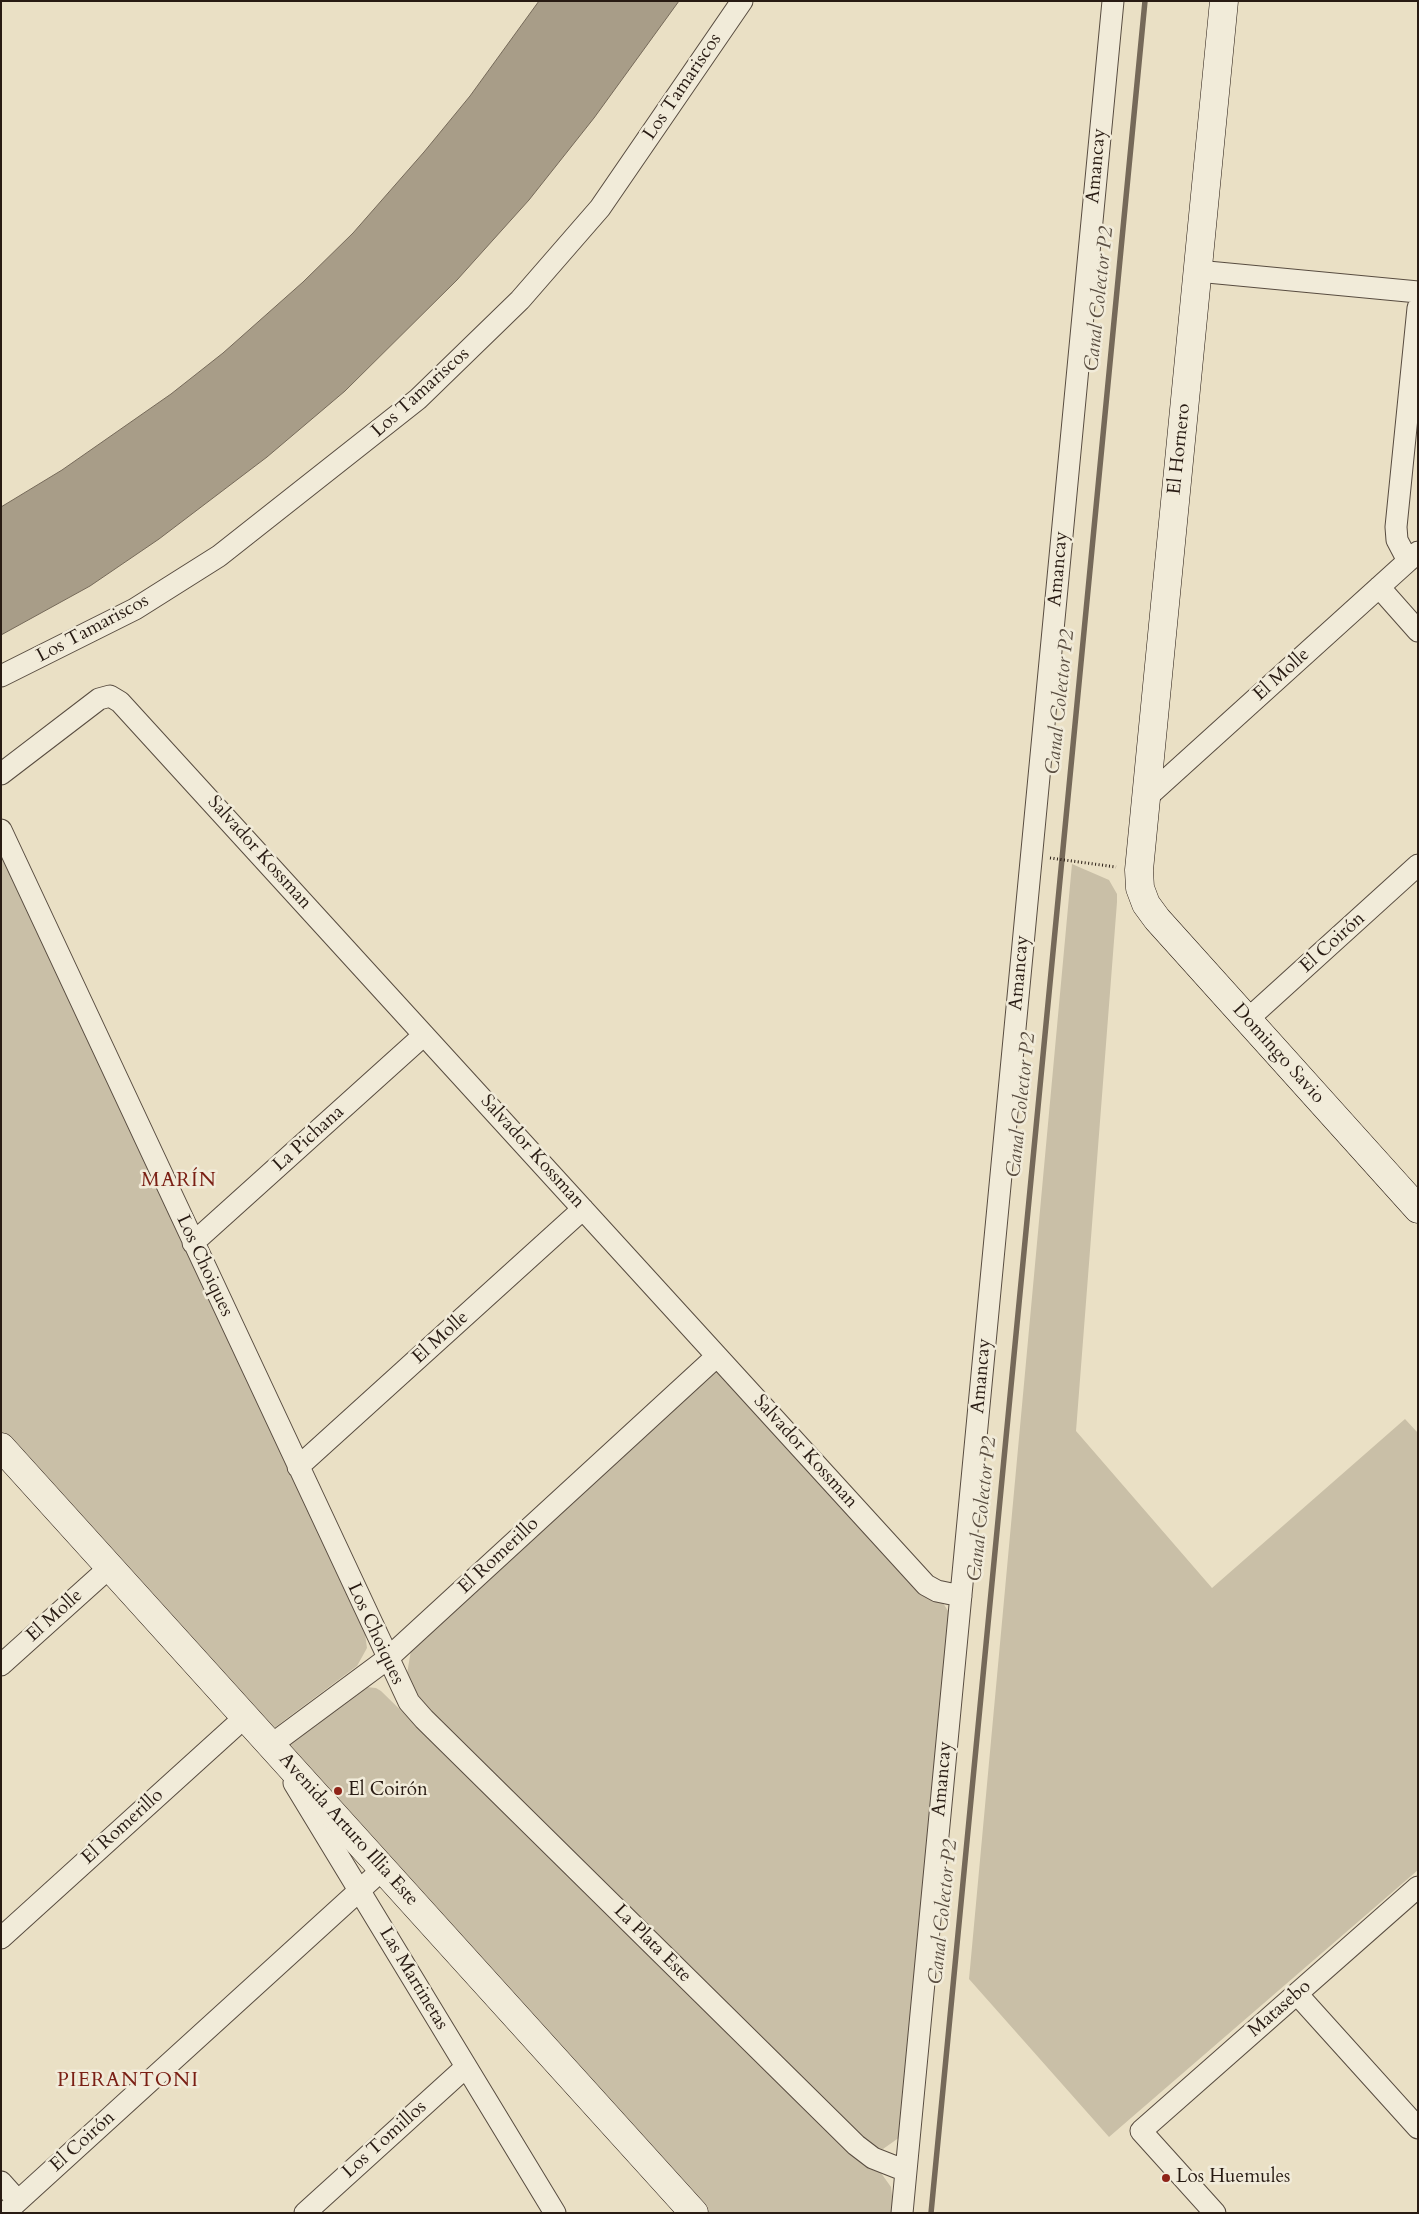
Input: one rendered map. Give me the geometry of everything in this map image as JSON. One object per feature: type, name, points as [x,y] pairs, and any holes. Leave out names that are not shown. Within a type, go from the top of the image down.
[{"type":"street","name":"Los Tamariscos","points":[[1,676],[94,631],[198,570],[265,521],[418,399],[520,300],[595,214],[742,1]]},
{"type":"street","name":"Amancay","points":[[902,2213],[1113,1]]},
{"type":"street","name":"El Hornero","points":[[1142,896],[1139,870],[1224,1]]},
{"type":"street","points":[[1197,271],[1418,292]]},
{"type":"street","points":[[1413,557],[1397,540],[1396,527],[1418,308]]},
{"type":"street","name":"El Molle","points":[[1146,798],[1413,557]]},
{"type":"street","points":[[1379,587],[1418,630]]},
{"type":"street","name":"Salvador Kossman","points":[[1,774],[93,702],[110,696],[124,705],[926,1585],[937,1591],[961,1596]]},
{"type":"street","name":"Los Choiques","points":[[1,830],[387,1659],[409,1702]]},
{"type":"street","name":"El Coirón","points":[[1247,1020],[1418,865]]},
{"type":"street","name":"Domingo Savio","points":[[1142,896],[1157,919],[1247,1020],[1413,1195]]},
{"type":"street","name":"La Pichana","points":[[193,1242],[424,1035]]},
{"type":"street","name":"El Molle","points":[[298,1467],[583,1209]]},
{"type":"street","name":"El Romerillo","points":[[271,1745],[387,1659],[718,1356]]},
{"type":"street","name":"Avenida Arturo Illia Este","points":[[1,1447],[694,2213]]},
{"type":"street","name":"El Molle","points":[[1,1665],[110,1567]]},
{"type":"street","name":"La Plata Este","points":[[409,1702],[424,1720],[856,2145],[874,2158],[906,2172]]},
{"type":"street","name":"El Romerillo","points":[[1,1938],[245,1717]]},
{"type":"street","name":"Las Martinetas","points":[[271,1745],[554,2213]]},
{"type":"street","name":"El Coirón","points":[[12,2207],[384,1870]]},
{"type":"street","name":"Matasebo","points":[[1215,2213],[1141,2131],[1418,1886]]},
{"type":"street","points":[[1296,1994],[1418,2128]]},
{"type":"street","name":"Los Tomillos","points":[[305,2213],[466,2067]]},
{"type":"street","points":[[1,2182],[12,2207]]},
{"type":"path","points":[[1041,857],[1139,870]]},
{"type":"shaded area","points":[[539,1],[679,1],[594,118],[529,200],[457,280],[345,391],[267,457],[159,539],[90,586],[1,635],[1,507],[62,470],[171,394],[223,353],[303,282],[353,233],[424,152],[470,96]]},
{"type":"shaded area","points":[[1,851],[365,1633],[367,1648],[357,1666],[270,1731],[1,1433]]},
{"type":"shaded area","points":[[1072,864],[1109,880],[1117,894],[1076,1431],[1212,1588],[1405,1419],[1418,1433],[1418,1870],[1109,2137],[969,1979]]},
{"type":"shaded area","points":[[717,1367],[943,1603],[950,1614],[900,2137],[883,2149],[870,2147],[423,1706],[407,1674],[411,1650]]},
{"type":"shaded area","points":[[366,1687],[376,1688],[381,1691],[851,2151],[881,2173],[891,2187],[894,2213],[705,2213],[283,1745]]},
{"type":"waterway","name":"Canal Colector P2","points":[[931,2213],[1145,1]]},
{"type":"place","name":"El Coirón","points":[[338,1791]]},
{"type":"place","name":"Los Huemules","points":[[1166,2178]]},
{"type":"district","name":"MARÍN","points":[[179,1181]]},
{"type":"district","name":"PIERANTONI","points":[[128,2081]]}]
